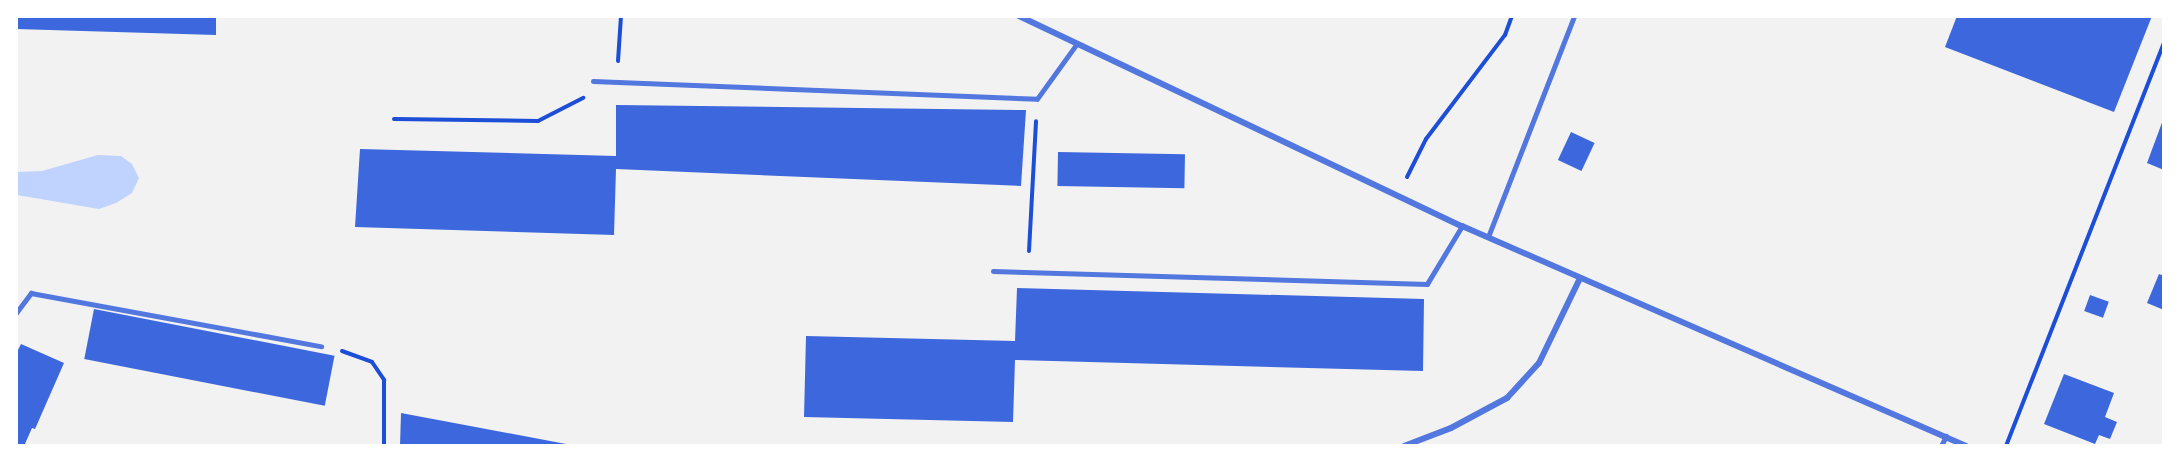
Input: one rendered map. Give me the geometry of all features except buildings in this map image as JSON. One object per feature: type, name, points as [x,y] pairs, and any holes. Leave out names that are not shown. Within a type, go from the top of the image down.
[{"type":"street","points":[[1019,16],[1462,226],[1966,446]]},
{"type":"street","points":[[1404,446],[1451,428],[1507,398],[1539,363],[1580,278]]},
{"type":"lane","points":[[1488,237],[1574,16]]},
{"type":"lane","points":[[593,81],[1037,99],[1076,45]]},
{"type":"lane","points":[[993,271],[1428,284],[1462,226]]},
{"type":"lane","points":[[16,313],[30,293],[321,346]]},
{"type":"lane","points":[[1941,446],[1946,436]]},
{"type":"path","points":[[616,81],[621,16]]},
{"type":"path","points":[[1398,194],[1426,139],[1505,35],[1512,16]]},
{"type":"path","points":[[2006,446],[2163,43]]},
{"type":"path","points":[[394,119],[538,121],[581,100],[593,81]]},
{"type":"path","points":[[1028,273],[1037,99]]},
{"type":"path","points":[[321,346],[372,362],[384,380],[384,446]]},
{"type":"water","points":[[98,155],[121,156],[132,164],[139,178],[132,193],[116,203],[99,209],[17,195],[17,172],[42,171]]}]
